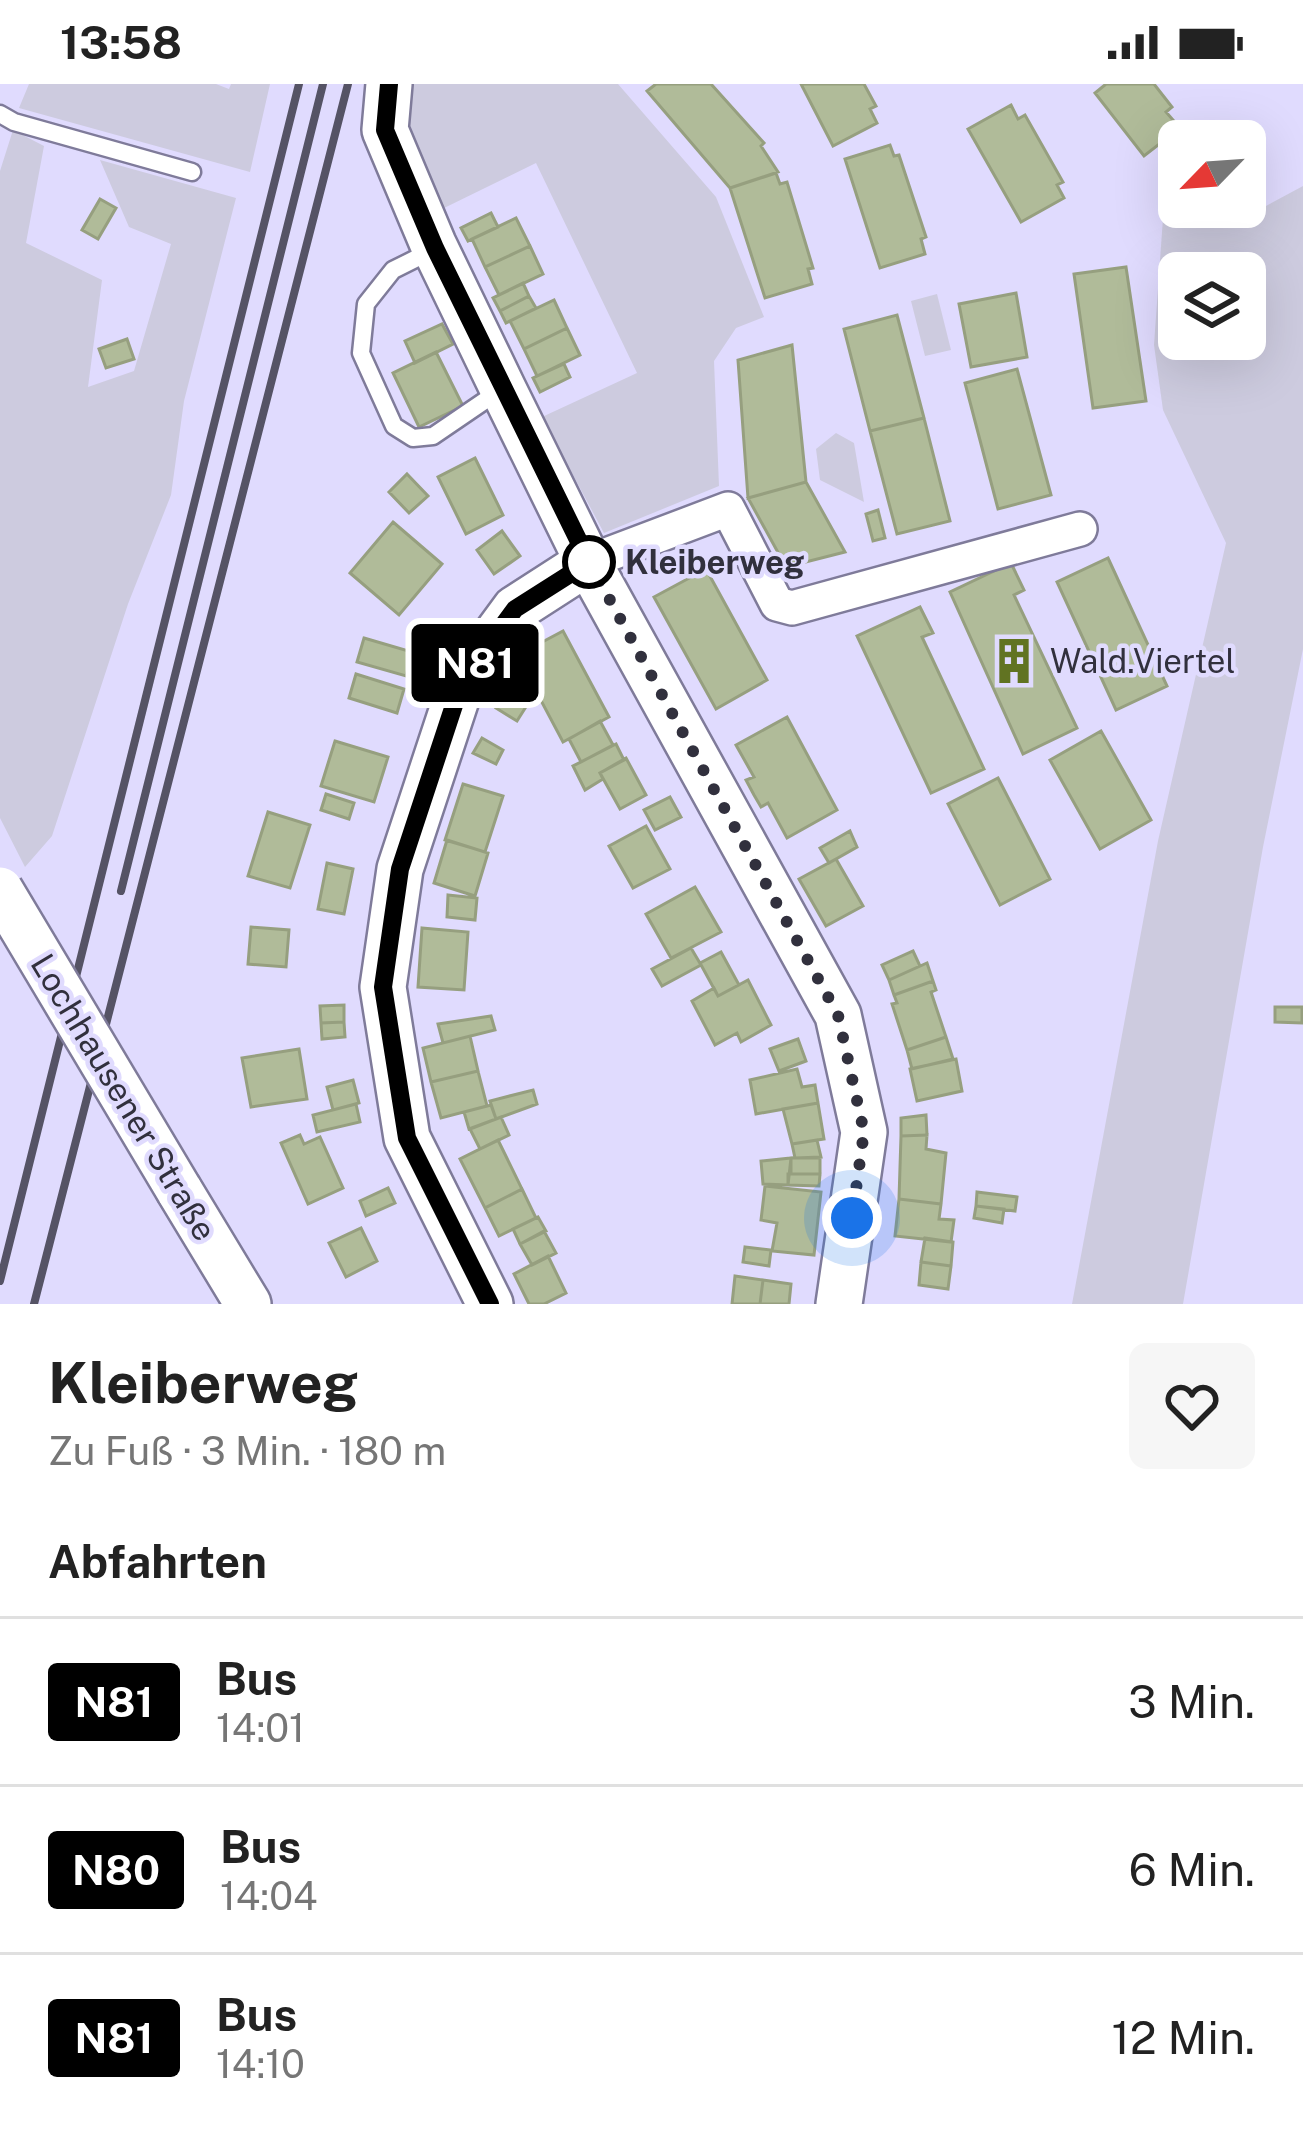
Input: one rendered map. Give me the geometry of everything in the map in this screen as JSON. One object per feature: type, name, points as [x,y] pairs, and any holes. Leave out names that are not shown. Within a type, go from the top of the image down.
[{"type":"main road","points":[[388,84],[385,130],[503,389],[589,562],[838,1015],[864,1132],[839,1304]]},
{"type":"main road","points":[[490,1304],[407,1138],[383,987],[400,869],[462,681],[515,609],[589,562]]},
{"type":"main road","name":"Lochhausener Straße","points":[[0,890],[248,1304]]},
{"type":"street","points":[[589,562],[728,509],[757,548],[777,604],[792,608],[1080,529]]},
{"type":"lane","points":[[0,114],[14,122],[192,172]]},
{"type":"lane","points":[[435,248],[393,270],[366,304],[361,353],[394,426],[413,438],[433,436],[503,389]]},
{"type":"shaded area","points":[[29,84],[216,84],[229,89],[231,84],[270,84],[250,172],[19,108]]},
{"type":"shaded area","points":[[405,84],[618,84],[716,197],[764,317],[736,328],[714,361],[719,486],[604,533],[542,417],[637,373],[536,163],[440,210],[402,126]]},
{"type":"shaded area","points":[[13,130],[44,146],[26,243],[102,280],[88,387],[134,371],[171,244],[129,227],[100,160],[236,198],[184,401],[171,495],[128,604],[52,836],[25,867],[0,818],[0,171]]},
{"type":"shaded area","points":[[1303,186],[1303,649],[1263,847],[1183,1304],[1072,1304],[1158,841],[1226,543],[1163,410],[1154,345],[1158,289],[1158,360],[1266,360],[1266,252],[1161,252],[1162,228],[1266,228],[1266,206]]},
{"type":"shaded area","points":[[937,294],[951,350],[925,356],[911,301]]},
{"type":"shaded area","points":[[836,433],[854,443],[864,502],[820,480],[816,449]]},
{"type":"building","points":[[656,84],[711,84],[764,143],[761,146],[778,172],[730,188],[647,91]]},
{"type":"building","points":[[801,84],[864,84],[876,106],[870,109],[877,123],[833,146]]},
{"type":"building","points":[[1106,84],[1154,84],[1172,107],[1166,112],[1173,120],[1158,120],[1158,145],[1144,156],[1095,93]]},
{"type":"building","points":[[1011,105],[1018,119],[1025,115],[1063,182],[1057,185],[1064,198],[1021,222],[968,129]]},
{"type":"building","points":[[890,145],[894,156],[899,155],[926,237],[921,239],[925,254],[880,268],[845,159]]},
{"type":"building","points":[[776,173],[780,184],[787,182],[813,268],[808,269],[812,284],[765,298],[730,188]]},
{"type":"building","points":[[100,199],[116,208],[98,239],[82,230]]},
{"type":"building","points":[[491,213],[498,227],[468,241],[461,228]]},
{"type":"building","points":[[516,218],[530,246],[485,267],[472,239]]},
{"type":"building","points":[[530,246],[543,274],[499,295],[485,267]]},
{"type":"building","points":[[1126,267],[1146,401],[1093,408],[1074,274]]},
{"type":"building","points":[[523,283],[529,296],[500,311],[493,298]]},
{"type":"building","points":[[1016,293],[1027,357],[971,367],[959,304]]},
{"type":"building","points":[[529,296],[536,308],[506,323],[500,311]]},
{"type":"building","points":[[554,300],[567,328],[524,349],[510,321]]},
{"type":"building","points":[[897,315],[924,418],[870,431],[844,329]]},
{"type":"building","points":[[442,324],[453,344],[415,363],[405,341]]},
{"type":"building","points":[[567,328],[580,355],[537,376],[524,349]]},
{"type":"building","points":[[127,339],[134,359],[106,368],[99,349]]},
{"type":"building","points":[[792,345],[806,482],[748,498],[738,360]]},
{"type":"building","points":[[436,352],[463,406],[419,427],[393,373]]},
{"type":"building","points":[[564,364],[570,377],[540,392],[533,378]]},
{"type":"building","points":[[1017,369],[1051,495],[998,509],[965,383]]},
{"type":"building","points":[[924,418],[950,521],[897,534],[870,431]]},
{"type":"building","points":[[475,458],[503,515],[466,534],[438,477]]},
{"type":"building","points":[[407,474],[428,496],[409,513],[389,492]]},
{"type":"building","points":[[806,482],[845,552],[786,567],[748,498]]},
{"type":"building","points":[[878,510],[885,538],[873,541],[866,514]]},
{"type":"building","points":[[393,522],[442,564],[399,615],[350,573]]},
{"type":"building","points":[[502,531],[520,556],[494,574],[477,550]]},
{"type":"building","name":"Wald.Viertel","points":[[1108,558],[1167,686],[1116,710],[1057,582]]},
{"type":"building","name":"Wald.Viertel","points":[[1011,563],[1024,590],[1014,595],[1077,728],[1023,754],[950,592]]},
{"type":"building","points":[[706,569],[767,680],[716,709],[654,597]]},
{"type":"building","name":"Wald.Viertel","points":[[920,607],[933,633],[922,637],[984,769],[931,793],[857,636]]},
{"type":"building","points":[[563,631],[609,717],[563,742],[536,691],[514,676],[521,664],[516,656]]},
{"type":"building","points":[[364,638],[412,652],[406,676],[357,662]]},
{"type":"building","points":[[356,674],[404,689],[397,713],[349,698]]},
{"type":"building","points":[[514,676],[536,691],[517,721],[496,708]]},
{"type":"building","points":[[787,717],[837,810],[787,838],[768,803],[761,807],[754,795],[746,780],[754,777],[736,745]]},
{"type":"building","points":[[600,721],[613,745],[581,762],[569,739]]},
{"type":"building","name":"Wald.Viertel","points":[[1101,731],[1151,820],[1100,849],[1050,760]]},
{"type":"building","points":[[482,738],[503,750],[496,764],[473,753]]},
{"type":"building","points":[[335,741],[388,757],[374,802],[321,786]]},
{"type":"building","points":[[616,744],[624,760],[600,773],[603,779],[585,790],[573,766]]},
{"type":"building","points":[[626,758],[646,795],[620,809],[600,773]]},
{"type":"building","points":[[998,778],[1050,879],[1000,905],[948,804]]},
{"type":"building","points":[[463,784],[503,796],[485,852],[445,840]]},
{"type":"building","points":[[326,794],[354,803],[349,819],[321,810]]},
{"type":"building","points":[[670,797],[681,817],[655,830],[644,810]]},
{"type":"building","points":[[268,812],[310,825],[290,888],[248,876]]},
{"type":"building","points":[[646,826],[670,869],[633,888],[609,846]]},
{"type":"building","points":[[850,831],[857,847],[829,863],[820,848]]},
{"type":"building","points":[[447,840],[488,853],[475,896],[434,883]]},
{"type":"building","points":[[836,859],[863,906],[826,926],[799,879]]},
{"type":"building","points":[[327,863],[353,869],[344,914],[318,909]]},
{"type":"building","points":[[695,887],[721,932],[671,958],[646,914]]},
{"type":"building","points":[[448,895],[477,898],[475,920],[447,917]]},
{"type":"building","points":[[251,927],[289,930],[286,967],[248,964]]},
{"type":"building","points":[[422,928],[468,932],[464,990],[418,987]]},
{"type":"building","points":[[691,948],[701,965],[662,986],[652,969]]},
{"type":"building","points":[[913,951],[920,966],[889,980],[882,965]]},
{"type":"building","points":[[721,952],[739,985],[718,996],[700,963]]},
{"type":"building","points":[[927,963],[933,981],[894,995],[889,980]]},
{"type":"building","points":[[748,980],[771,1025],[741,1042],[737,1033],[715,1045],[692,1001],[714,988],[718,996]]},
{"type":"building","points":[[933,981],[936,990],[931,992],[946,1037],[907,1050],[892,1004],[897,1003],[894,995]]},
{"type":"building","points":[[344,1005],[344,1022],[321,1023],[320,1006]]},
{"type":"building","points":[[1275,1007],[1302,1007],[1302,1023],[1275,1022]]},
{"type":"building","points":[[491,1016],[495,1030],[443,1043],[438,1024]]},
{"type":"building","points":[[344,1022],[345,1037],[322,1039],[321,1023]]},
{"type":"building","points":[[470,1036],[478,1071],[431,1082],[423,1048]]},
{"type":"building","points":[[946,1037],[953,1059],[912,1069],[907,1050]]},
{"type":"building","points":[[798,1039],[806,1061],[779,1071],[770,1049]]},
{"type":"building","points":[[299,1049],[307,1099],[251,1107],[242,1058]]},
{"type":"building","points":[[956,1059],[962,1091],[917,1101],[910,1069]]},
{"type":"building","points":[[797,1069],[802,1087],[815,1085],[818,1103],[756,1114],[750,1080]]},
{"type":"building","points":[[478,1071],[487,1106],[441,1118],[431,1082]]},
{"type":"building","points":[[353,1080],[359,1103],[333,1110],[327,1087]]},
{"type":"building","points":[[533,1090],[537,1104],[496,1119],[490,1101]]},
{"type":"building","points":[[818,1103],[824,1139],[792,1144],[783,1109]]},
{"type":"building","points":[[356,1104],[360,1122],[317,1132],[313,1115]]},
{"type":"building","points":[[491,1105],[496,1119],[469,1129],[464,1112]]},
{"type":"building","points":[[926,1115],[927,1135],[901,1136],[901,1118]]},
{"type":"building","points":[[501,1117],[509,1135],[480,1149],[470,1129]]},
{"type":"building","points":[[300,1135],[304,1144],[320,1137],[343,1188],[308,1204],[281,1143]]},
{"type":"building","points":[[927,1135],[926,1149],[946,1153],[941,1204],[899,1199],[901,1136]]},
{"type":"building","points":[[498,1140],[522,1189],[485,1208],[460,1159]]},
{"type":"building","points":[[817,1140],[821,1157],[795,1158],[792,1144]]},
{"type":"building","points":[[791,1158],[820,1158],[820,1174],[791,1174]]},
{"type":"building","points":[[791,1158],[788,1185],[763,1184],[761,1161]]},
{"type":"building","points":[[788,1174],[820,1174],[819,1186],[788,1185]]},
{"type":"building","points":[[765,1186],[821,1192],[814,1255],[772,1251],[777,1223],[761,1220]]},
{"type":"building","points":[[388,1188],[395,1203],[366,1216],[360,1201]]},
{"type":"building","points":[[522,1189],[536,1218],[499,1236],[485,1208]]},
{"type":"building","points":[[977,1192],[1017,1197],[1015,1211],[976,1206]]},
{"type":"building","points":[[899,1199],[941,1204],[939,1219],[954,1220],[951,1242],[895,1236]]},
{"type":"building","points":[[976,1206],[1004,1209],[1002,1223],[974,1218]]},
{"type":"building","points":[[538,1217],[546,1231],[520,1244],[513,1229]]},
{"type":"building","points":[[361,1228],[377,1261],[346,1277],[329,1243]]},
{"type":"building","points":[[544,1231],[556,1253],[532,1265],[520,1244]]},
{"type":"building","points":[[925,1238],[953,1242],[951,1266],[921,1262]]},
{"type":"building","points":[[745,1247],[771,1250],[769,1266],[743,1262]]},
{"type":"building","points":[[548,1256],[566,1293],[544,1304],[529,1304],[514,1274]]},
{"type":"building","points":[[921,1262],[951,1266],[948,1289],[919,1285]]},
{"type":"building","points":[[735,1276],[763,1280],[760,1304],[732,1304]]},
{"type":"building","points":[[763,1280],[791,1284],[789,1304],[760,1304]]},
{"type":"railway","points":[[0,1281],[299,84]]},
{"type":"railway","points":[[121,891],[323,84]]},
{"type":"railway","points":[[34,1304],[348,84]]},
{"type":"bus line","name":"N81","points":[[389,84],[385,130],[435,248],[589,562],[515,609],[462,681],[400,869],[383,987],[407,1138],[490,1304]]},
{"type":"place","name":"Kleiberweg","points":[[589,562]]},
{"type":"place","name":"Wald.Viertel","points":[[1014,661]]},
{"type":"route","points":[[589,562],[838,1015],[864,1132],[852,1218]]}]
